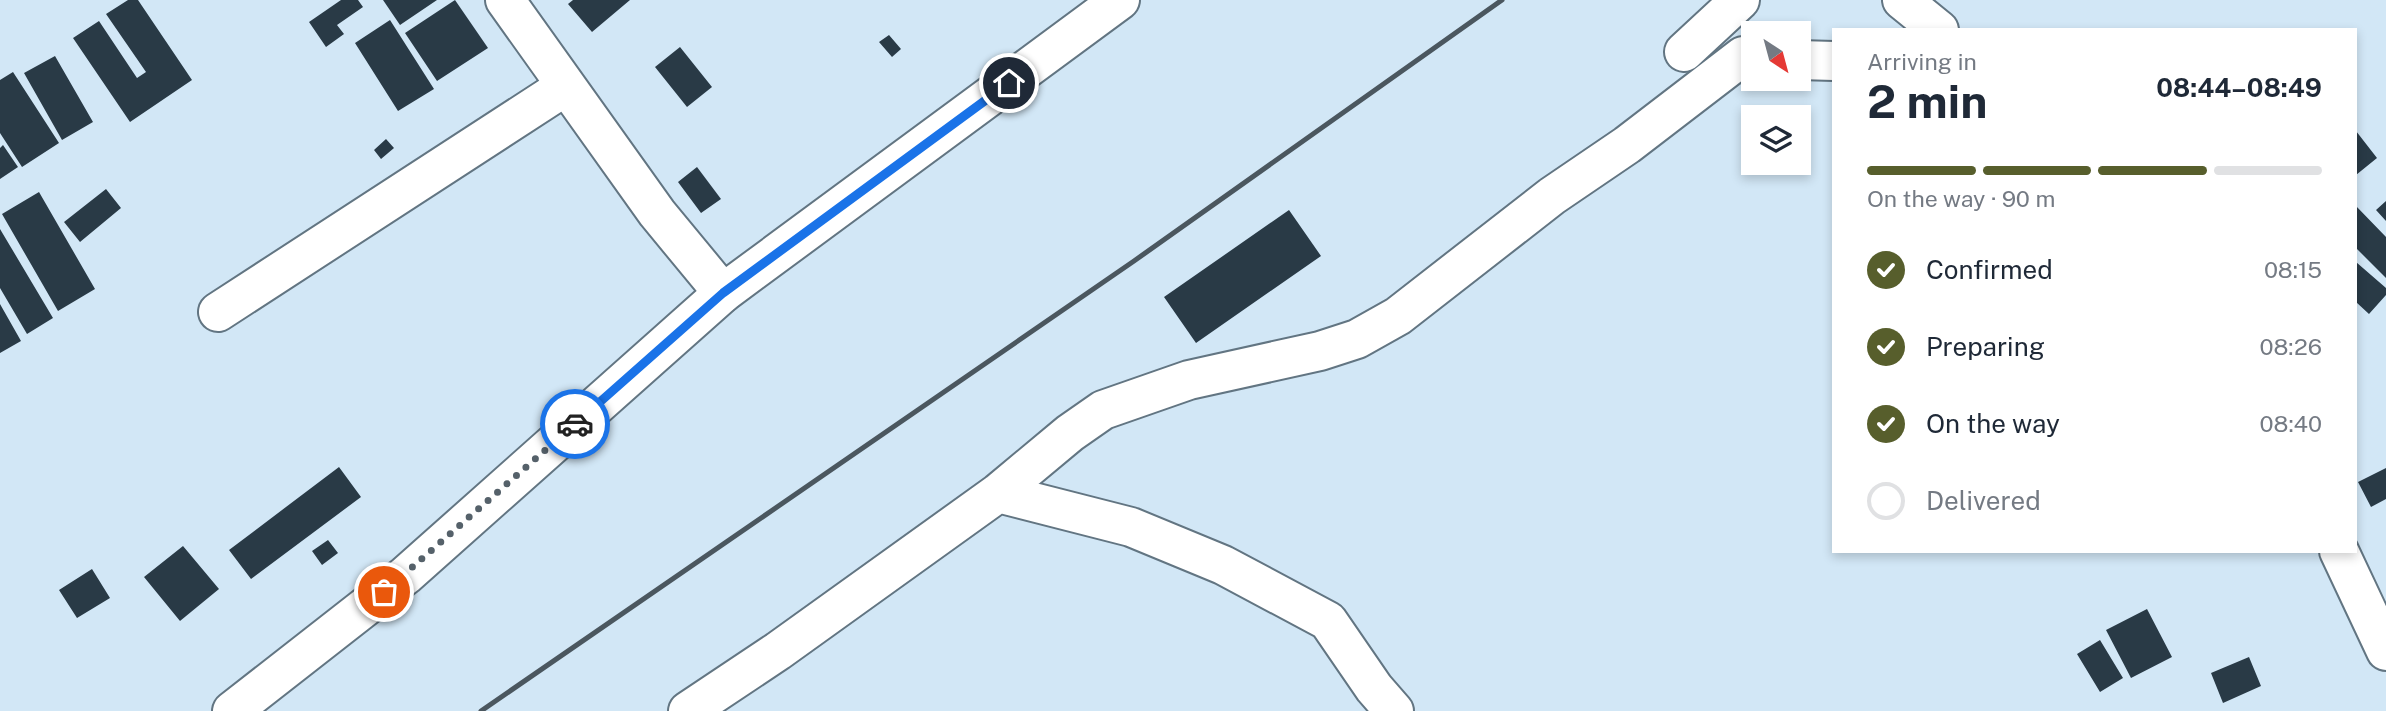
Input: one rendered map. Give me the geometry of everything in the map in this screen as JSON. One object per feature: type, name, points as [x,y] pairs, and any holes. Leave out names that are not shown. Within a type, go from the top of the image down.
[{"type":"street","points":[[505,0],[657,213],[723,293]]},
{"type":"street","points":[[232,711],[405,575],[723,293],[1120,0]]},
{"type":"street","points":[[1740,0],[1684,52],[1741,56]]},
{"type":"street","points":[[1902,0],[1937,28]]},
{"type":"street","points":[[1811,60],[1832,61]]},
{"type":"street","points":[[688,711],[778,651],[998,493],[1070,433],[1103,410],[1189,380],[1320,351],[1357,339],[1398,316],[1552,196],[1741,62]]},
{"type":"street","points":[[218,312],[566,86]]},
{"type":"street","points":[[998,493],[1131,527],[1223,565],[1328,621],[1374,688],[1394,711]]},
{"type":"street","points":[[2341,553],[2372,592],[2386,651]]},
{"type":"building","points":[[128,0],[138,0],[192,80],[130,122],[73,38],[99,21],[137,78],[146,72],[106,14]]},
{"type":"building","points":[[341,0],[358,0],[363,7],[337,25],[344,34],[326,47],[309,22]]},
{"type":"building","points":[[383,0],[437,0],[400,25]]},
{"type":"building","points":[[455,0],[488,48],[437,81],[405,33]]},
{"type":"building","points":[[573,0],[630,0],[592,32],[568,4]]},
{"type":"building","points":[[390,20],[434,89],[398,111],[355,43]]},
{"type":"building","points":[[889,35],[901,49],[892,57],[879,42]]},
{"type":"building","points":[[680,47],[712,87],[687,107],[655,67]]},
{"type":"building","points":[[55,56],[93,122],[62,140],[24,73]]},
{"type":"building","points":[[13,72],[59,143],[22,167],[0,133],[0,80]]},
{"type":"building","points":[[2357,132],[2377,158],[2357,174]]},
{"type":"building","points":[[386,139],[394,148],[381,159],[374,150]]},
{"type":"building","points":[[3,145],[18,167],[0,179],[0,148]]},
{"type":"building","points":[[697,167],[721,199],[701,213],[678,182]]},
{"type":"building","points":[[106,189],[121,208],[80,242],[64,222]]},
{"type":"building","points":[[39,192],[95,289],[58,311],[2,214]]},
{"type":"building","points":[[2386,201],[2386,221],[2376,210]]},
{"type":"building","points":[[2357,207],[2386,237],[2386,278],[2357,249]]},
{"type":"building","points":[[1289,210],[1321,256],[1196,343],[1164,297]]},
{"type":"building","points":[[0,229],[53,318],[27,334],[0,288]]},
{"type":"building","points":[[2357,263],[2386,288],[2386,295],[2369,314],[2357,303]]},
{"type":"building","points":[[0,304],[21,341],[0,353]]},
{"type":"building","points":[[339,467],[361,497],[251,579],[229,550]]},
{"type":"building","points":[[2386,468],[2386,499],[2371,507],[2358,482]]},
{"type":"building","points":[[328,540],[338,553],[322,565],[312,551]]},
{"type":"building","points":[[183,546],[219,589],[180,621],[144,577]]},
{"type":"building","points":[[92,569],[110,598],[77,618],[59,590]]},
{"type":"building","points":[[2147,609],[2172,657],[2131,678],[2106,630]]},
{"type":"building","points":[[2100,640],[2123,678],[2100,692],[2077,654]]},
{"type":"building","points":[[2249,657],[2261,686],[2223,703],[2211,673]]},
{"type":"railway","points":[[481,711],[1134,261],[1502,0]]},
{"type":"way so far","points":[[384,592],[575,424]]},
{"type":"route","points":[[575,424],[723,293],[1009,83]]}]
